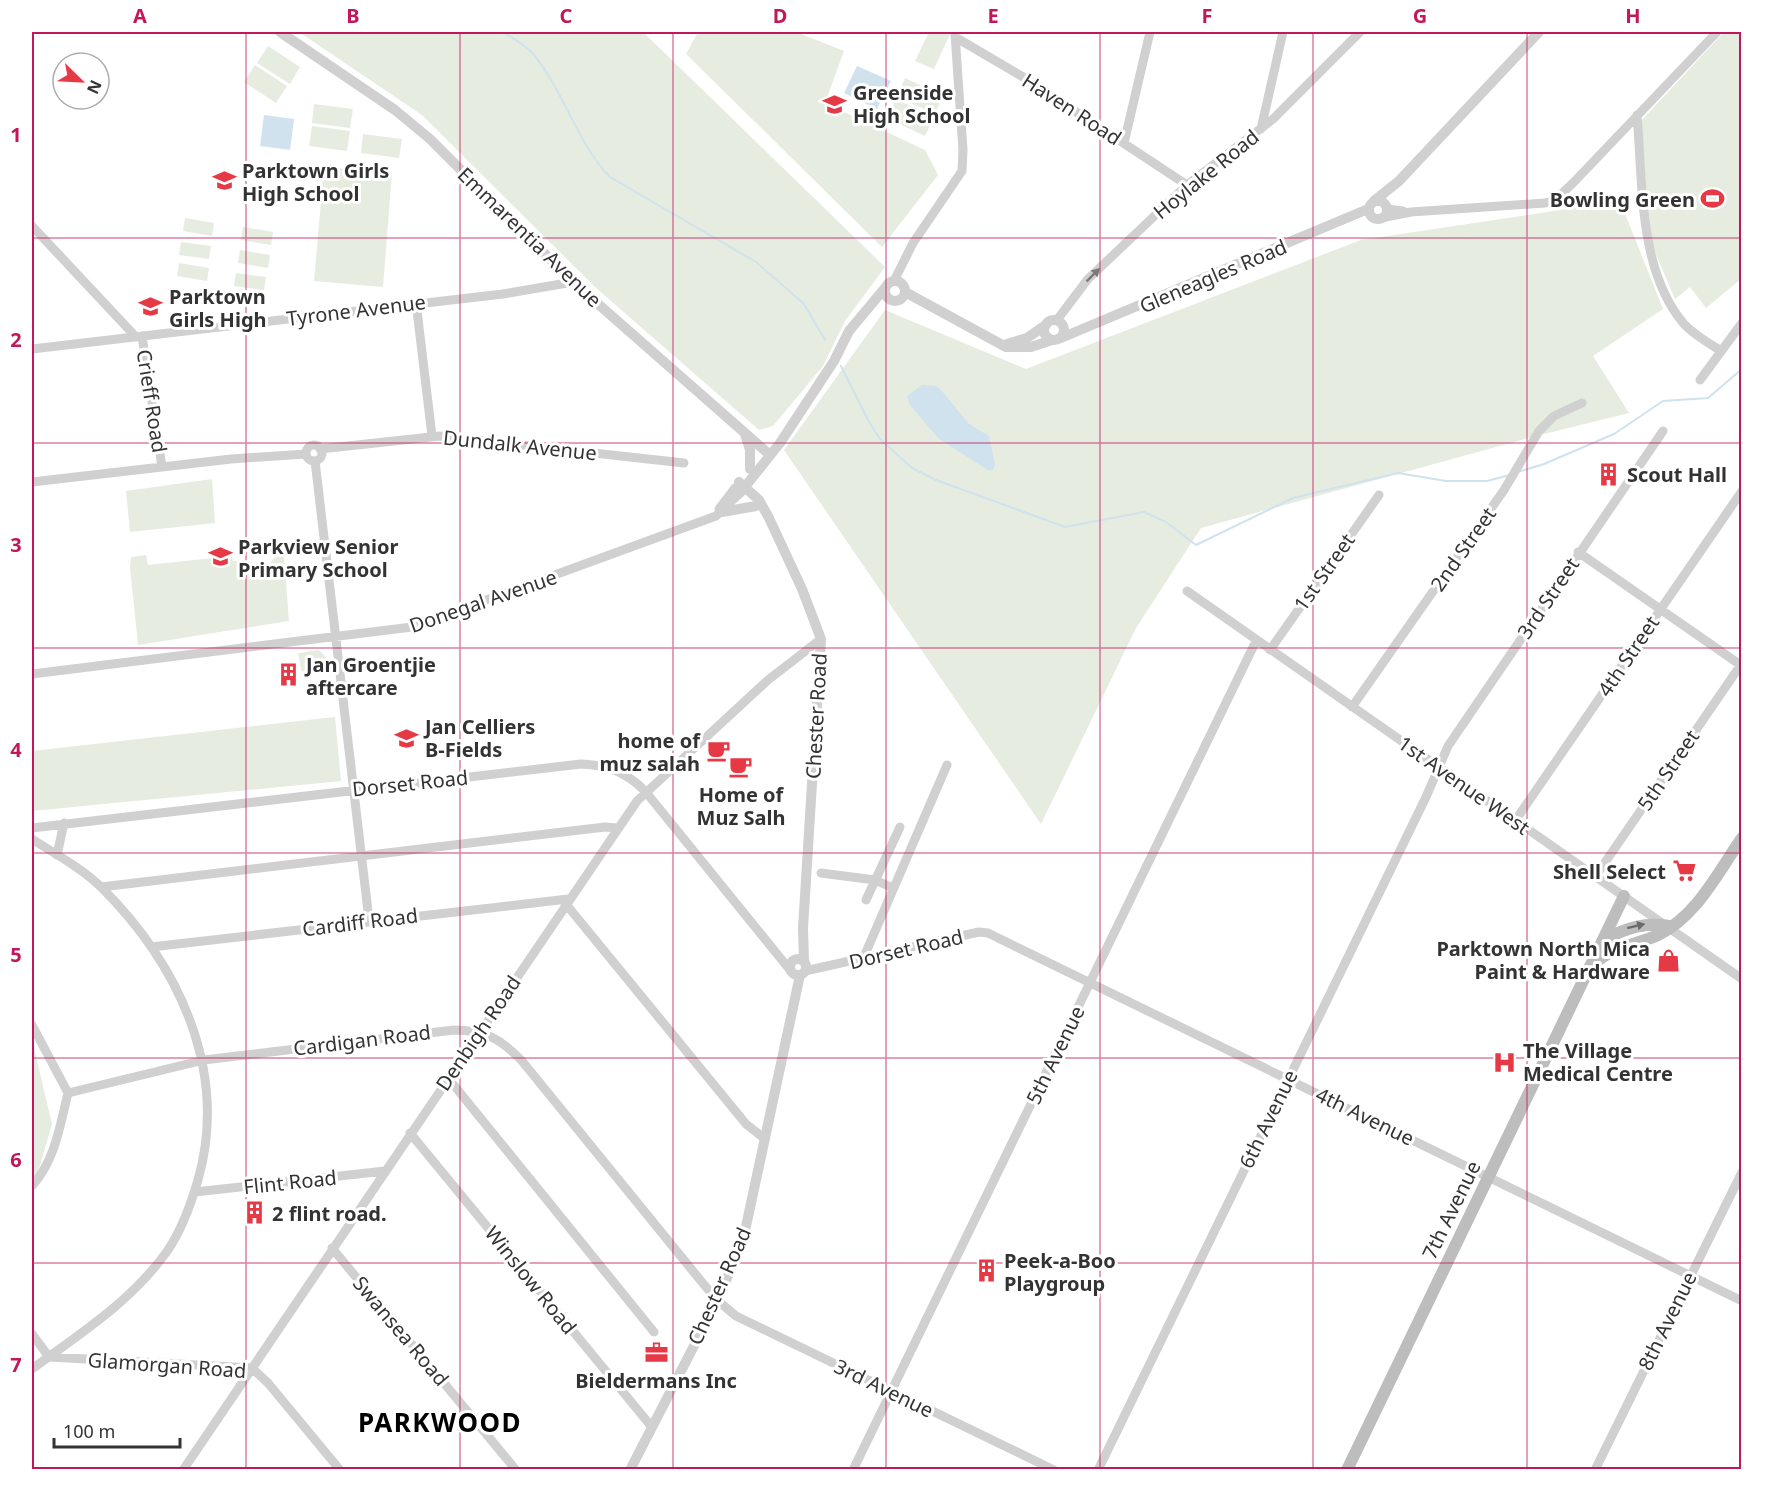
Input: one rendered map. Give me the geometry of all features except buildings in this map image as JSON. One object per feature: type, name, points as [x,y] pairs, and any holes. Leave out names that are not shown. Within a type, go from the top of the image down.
[{"type":"main road","name":"7th Avenue","points":[[1591,968],[1608,953],[1657,935],[1690,912],[1742,838]]},
{"type":"main road","name":"7th Avenue","points":[[1347,1470],[1624,896]]},
{"type":"main road","points":[[1605,939],[1632,926],[1651,924],[1669,926]]},
{"type":"street","name":"Emmarentia Avenue","points":[[280,32],[381,100],[430,139],[573,282],[768,453]]},
{"type":"street","points":[[1124,143],[1150,32]]},
{"type":"street","points":[[1261,129],[1283,32]]},
{"type":"street","name":"Hoylake Road","points":[[1055,323],[1088,279],[1186,185],[1284,110],[1360,32]]},
{"type":"street","points":[[1378,210],[1399,181],[1539,32]]},
{"type":"street","points":[[1378,210],[1412,212],[1545,203],[1560,196],[1575,183],[1717,32]]},
{"type":"street","points":[[740,488],[750,469],[768,453],[803,408],[834,361],[849,331],[889,284],[913,243],[962,171],[963,150],[955,34]]},
{"type":"street","name":"Haven Road","points":[[955,34],[1186,185]]},
{"type":"street","points":[[1637,115],[1648,239],[1655,271],[1683,323],[1721,351]]},
{"type":"street","name":"Gleneagles Road","points":[[905,292],[980,335],[1019,349],[1057,339],[1344,221],[1378,210]]},
{"type":"street","name":"Crieff Road","points":[[32,226],[139,336],[162,467]]},
{"type":"street","name":"Tyrone Avenue","points":[[32,349],[416,302],[503,294],[573,282]]},
{"type":"street","points":[[871,305],[899,300],[905,292],[902,283],[889,284]]},
{"type":"street","points":[[889,284],[885,295],[893,301]]},
{"type":"street","points":[[416,302],[432,436]]},
{"type":"street","points":[[1701,380],[1742,322]]},
{"type":"street","points":[[1055,323],[1064,332],[1057,339],[1045,334],[1055,323]]},
{"type":"street","points":[[1001,344],[1020,341],[1055,323],[1082,329]]},
{"type":"street","name":"2nd Street","points":[[1352,707],[1504,490],[1530,447],[1554,416],[1582,403]]},
{"type":"street","points":[[743,431],[750,450],[750,469]]},
{"type":"street","name":"3rd Street","points":[[1438,768],[1448,746],[1578,552],[1663,431]]},
{"type":"street","name":"Dundalk Avenue","points":[[320,448],[432,436],[474,438],[684,463]]},
{"type":"street","points":[[306,454],[311,446],[320,448],[320,458],[315,461]]},
{"type":"street","points":[[722,512],[756,502],[762,466],[768,453]]},
{"type":"street","points":[[32,482],[306,454]]},
{"type":"street","points":[[306,454],[309,459],[315,461]]},
{"type":"street","points":[[315,461],[369,920]]},
{"type":"street","points":[[711,517],[762,466]]},
{"type":"street","name":"Donegal Avenue","points":[[32,674],[412,627],[711,517],[722,512],[740,488]]},
{"type":"street","name":"Chester Road","points":[[630,1470],[717,1300],[748,1228],[798,967],[803,928],[821,639],[802,589],[766,514],[740,488]]},
{"type":"street","name":"4th Street","points":[[1515,820],[1742,491]]},
{"type":"street","name":"1st Street","points":[[1270,650],[1379,495]]},
{"type":"street","points":[[1578,552],[1741,665]]},
{"type":"street","name":"1st Avenue West","points":[[1187,591],[1742,979]]},
{"type":"street","name":"Denbigh Road","points":[[183,1470],[410,1133],[482,1031],[567,901],[645,791],[768,680],[821,639]]},
{"type":"street","name":"5th Avenue","points":[[853,1470],[1256,641]]},
{"type":"street","name":"5th Street","points":[[1595,877],[1741,665]]},
{"type":"street","name":"Dorset Road","points":[[32,828],[581,764],[597,765],[618,771],[645,791],[777,954],[798,967],[824,967],[979,932],[988,933]]},
{"type":"street","points":[[863,959],[946,765]]},
{"type":"street","name":"6th Avenue","points":[[1098,1470],[1438,768]]},
{"type":"street","points":[[57,855],[64,823]]},
{"type":"street","points":[[866,900],[900,827]]},
{"type":"street","points":[[101,887],[593,828],[617,828]]},
{"type":"street","points":[[32,839],[101,887],[152,946],[168,971],[183,1001],[204,1060],[208,1132],[195,1192],[184,1222],[150,1274],[129,1297],[102,1319],[32,1369]]},
{"type":"street","points":[[821,873],[875,880],[893,888]]},
{"type":"street","points":[[567,901],[746,1124],[765,1140]]},
{"type":"street","name":"Cardiff Road","points":[[152,946],[369,920],[567,901]]},
{"type":"street","name":"4th Avenue","points":[[988,933],[1091,981],[1742,1301]]},
{"type":"street","points":[[32,1025],[68,1093],[56,1142],[45,1166],[32,1186]]},
{"type":"street","name":"Cardigan Road","points":[[68,1093],[204,1060],[454,1030],[482,1031]]},
{"type":"street","points":[[482,1031],[501,1041],[522,1061],[717,1300]]},
{"type":"street","points":[[448,1078],[654,1332]]},
{"type":"street","name":"Winslow Road","points":[[410,1133],[651,1426]]},
{"type":"street","name":"Flint Road","points":[[195,1192],[385,1171]]},
{"type":"street","name":"8th Avenue","points":[[1595,1470],[1742,1172]]},
{"type":"street","name":"Swansea Road","points":[[332,1248],[516,1470]]},
{"type":"street","name":"3rd Avenue","points":[[717,1300],[736,1316],[1054,1470]]},
{"type":"street","points":[[32,1334],[48,1356]]},
{"type":"street","name":"Glamorgan Road","points":[[48,1356],[252,1368],[268,1383],[340,1470]]},
{"type":"shaded area","points":[[299,32],[643,32],[885,267],[845,321],[823,366],[773,426],[759,430],[595,287],[422,115]]},
{"type":"shaded area","points":[[698,32],[796,32],[844,51],[825,103],[925,150],[938,175],[882,247],[686,54]]},
{"type":"shaded area","points":[[929,32],[951,32],[934,69],[915,61]]},
{"type":"shaded area","points":[[1724,32],[1741,32],[1741,279],[1706,308],[1690,287],[1675,299],[1652,245],[1640,122]]},
{"type":"shaded area","points":[[268,46],[300,67],[290,84],[257,63]]},
{"type":"shaded area","points":[[255,65],[287,86],[276,103],[244,82]]},
{"type":"shaded area","points":[[905,78],[943,96],[935,114],[897,97]]},
{"type":"shaded area","points":[[896,99],[934,117],[925,136],[887,118]]},
{"type":"shaded area","points":[[314,104],[353,109],[350,128],[312,123]]},
{"type":"shaded area","points":[[312,126],[350,131],[347,151],[309,146]]},
{"type":"shaded area","points":[[363,134],[402,139],[399,158],[361,153]]},
{"type":"shaded area","points":[[324,167],[392,173],[383,287],[314,281]]},
{"type":"shaded area","points":[[1620,201],[1663,309],[1593,356],[1629,413],[1536,436],[1201,528],[1136,628],[1041,824],[784,450],[885,310],[1026,369],[1361,240]]},
{"type":"shaded area","points":[[185,218],[214,223],[212,236],[183,231]]},
{"type":"shaded area","points":[[243,227],[273,232],[271,245],[241,240]]},
{"type":"shaded area","points":[[181,242],[211,246],[209,259],[179,255]]},
{"type":"shaded area","points":[[240,250],[270,255],[268,268],[238,263]]},
{"type":"shaded area","points":[[179,263],[209,268],[207,281],[177,276]]},
{"type":"shaded area","points":[[236,273],[266,277],[264,290],[234,286]]},
{"type":"shaded area","points":[[212,479],[215,523],[130,532],[126,491]]},
{"type":"shaded area","points":[[146,555],[148,565],[232,556],[233,561],[247,561],[253,569],[264,570],[275,557],[284,557],[289,621],[138,645],[130,567],[131,557]]},
{"type":"shaded area","points":[[319,650],[329,660],[330,673],[302,674],[298,653]]},
{"type":"shaded area","points":[[335,717],[341,781],[32,811],[32,751]]},
{"type":"shaded area","points":[[32,1039],[52,1124],[37,1176],[32,1180]]},
{"type":"water","points":[[857,66],[891,81],[877,109],[844,93]]},
{"type":"water","points":[[264,115],[294,119],[290,150],[260,146]]},
{"type":"water","points":[[922,385],[936,386],[969,424],[989,436],[995,465],[993,470],[988,470],[939,439],[910,405],[907,396]]},
{"type":"waterway","points":[[503,32],[533,54],[553,84],[588,149],[610,177],[756,262],[804,304],[825,340]]},
{"type":"waterway","points":[[841,366],[880,439],[912,468],[936,480],[1065,527],[1144,512],[1166,522],[1196,545],[1293,498],[1398,473],[1446,481],[1487,481],[1510,475]]},
{"type":"waterway","points":[[1518,472],[1544,464],[1614,434],[1663,401],[1708,398],[1742,369]]},
{"type":"place","name":"Greenside High School","points":[[835,104]]},
{"type":"place","name":"Parktown Girls High School","points":[[224,181]]},
{"type":"place","name":"Bowling Green","points":[[1713,199]]},
{"type":"place","name":"Parktown Girls High","points":[[151,307]]},
{"type":"place","name":"Scout Hall","points":[[1609,474]]},
{"type":"place","name":"Parkview Senior Primary School","points":[[220,557]]},
{"type":"place","name":"Jan Groentjie aftercare","points":[[288,675]]},
{"type":"place","name":"Jan Celliers B-Fields","points":[[407,738]]},
{"type":"place","name":"home of muz salah","points":[[718,751]]},
{"type":"place","name":"Home of Muz Salh","points":[[741,767]]},
{"type":"place","name":"Shell Select","points":[[1684,871]]},
{"type":"place","name":"Parktown North Mica Paint & Hardware","points":[[1668,960]]},
{"type":"place","name":"The Village Medical Centre","points":[[1505,1062]]},
{"type":"place","name":"2 flint road.","points":[[254,1213]]},
{"type":"place","name":"Peek-a-Boo Playgroup","points":[[986,1271]]},
{"type":"place","name":"Bieldermans Inc","points":[[656,1352]]},
{"type":"district","name":"PARKWOOD","points":[[440,1422]]}]
